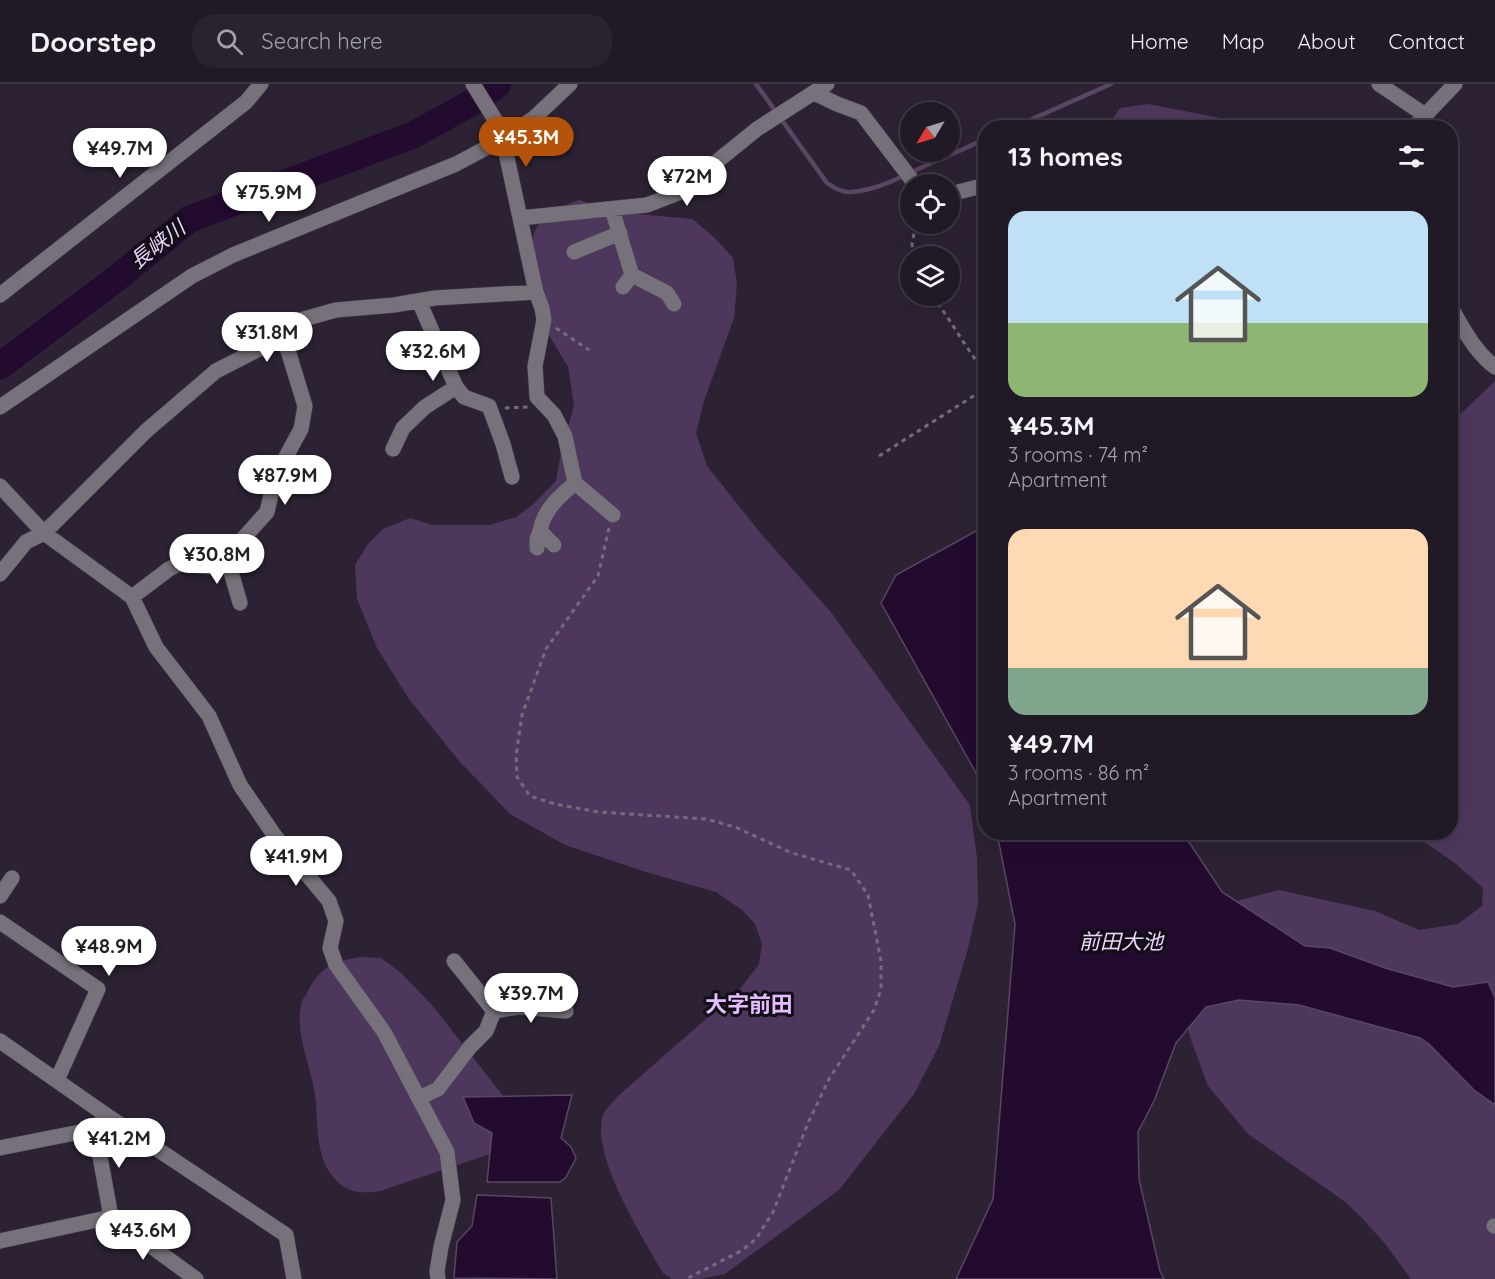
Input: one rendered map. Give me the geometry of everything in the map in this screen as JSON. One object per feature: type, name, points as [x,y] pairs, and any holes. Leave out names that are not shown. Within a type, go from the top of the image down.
[{"type":"street","points":[[0,294],[246,102],[261,84]]},
{"type":"street","points":[[473,84],[501,132],[536,292],[542,308],[544,320],[534,366],[537,397],[554,415],[565,436],[575,483],[613,515]]},
{"type":"street","points":[[0,407],[192,276],[233,255],[456,164],[501,132],[534,118],[570,84]]},
{"type":"street","points":[[1379,84],[1425,115]]},
{"type":"street","points":[[1420,120],[1455,84]]},
{"type":"street","points":[[520,218],[647,205],[678,193],[757,129],[821,88],[837,104],[861,113],[907,174]]},
{"type":"street","points":[[960,192],[978,187]]},
{"type":"street","points":[[612,209],[620,233],[627,281],[667,293],[674,304]]},
{"type":"street","points":[[574,252],[620,233]]},
{"type":"street","points":[[0,574],[26,542],[44,533],[146,431],[216,371],[267,345],[293,322],[336,309],[536,292]]},
{"type":"street","points":[[419,301],[456,387],[464,396],[489,406],[512,477]]},
{"type":"street","points":[[1458,319],[1483,358],[1495,367]]},
{"type":"street","points":[[132,597],[179,564],[210,567],[222,562],[267,512],[275,477],[301,429],[305,406],[282,332]]},
{"type":"street","points":[[393,449],[403,428],[425,407],[456,387]]},
{"type":"street","points":[[537,548],[542,519],[551,504],[575,483]]},
{"type":"street","points":[[0,486],[44,533],[132,597],[156,647],[209,716],[240,785],[275,836],[329,901],[336,921],[330,948],[336,965],[384,1032],[447,1152],[453,1200],[441,1248],[438,1279]]},
{"type":"street","points":[[540,531],[554,544]]},
{"type":"street","points":[[226,558],[240,603]]},
{"type":"street","points":[[0,896],[12,878]]},
{"type":"street","points":[[0,922],[98,990],[57,1080]]},
{"type":"street","points":[[454,961],[494,1011]]},
{"type":"street","points":[[494,1011],[519,1007],[566,1011]]},
{"type":"street","points":[[419,1098],[438,1089],[470,1047],[486,1031],[494,1011]]},
{"type":"street","points":[[4,1048],[57,1080],[285,1235],[294,1279]]},
{"type":"street","points":[[0,1148],[96,1129],[106,1115]]},
{"type":"street","points":[[96,1129],[111,1217],[196,1279]]},
{"type":"street","points":[[0,1241],[111,1217]]},
{"type":"path","points":[[940,306],[948,316],[966,350],[978,364]]},
{"type":"path","points":[[544,320],[590,350]]},
{"type":"path","points":[[879,456],[978,392]]},
{"type":"path","points":[[489,406],[527,408],[541,403]]},
{"type":"path","points":[[613,515],[598,576],[546,649],[522,715],[516,756],[517,777],[530,796],[555,804],[598,812],[706,819],[735,827],[792,853],[851,870],[868,895],[881,961],[881,989],[874,1010],[830,1079],[808,1123],[773,1212],[756,1239],[741,1251],[686,1279]]},
{"type":"shaded area","points":[[1148,104],[1230,120],[1112,120],[1120,108]]},
{"type":"shaded area","points":[[579,200],[617,212],[692,219],[714,237],[733,258],[737,284],[734,318],[704,401],[696,433],[707,466],[762,535],[830,611],[970,805],[977,858],[978,904],[967,952],[939,1046],[914,1094],[839,1190],[725,1274],[700,1279],[672,1279],[663,1273],[612,1176],[601,1135],[602,1118],[618,1096],[740,989],[759,964],[762,944],[755,924],[742,910],[716,892],[565,845],[510,814],[460,762],[409,699],[377,648],[357,599],[355,565],[368,544],[383,529],[410,518],[432,525],[490,525],[516,517],[531,506],[556,481],[562,447],[574,406],[568,367],[544,327],[529,257],[535,230],[547,212]]},
{"type":"shaded area","points":[[1495,381],[1495,1279],[1411,1279],[1363,1219],[1344,1201],[1248,1134],[1208,1086],[1191,1040],[1175,980],[1206,936],[1237,901],[1279,890],[1375,911],[1419,930],[1458,924],[1482,906],[1483,888],[1455,863],[1421,840],[1458,840],[1458,416]]},
{"type":"shaded area","points":[[361,957],[381,958],[400,972],[432,1005],[508,1102],[511,1147],[380,1191],[356,1191],[344,1187],[334,1178],[320,1149],[315,1095],[300,1028],[301,1005],[314,981],[325,969],[344,960]]},
{"type":"water","points":[[978,530],[978,776],[881,603],[896,575]]},
{"type":"water","name":"前田大池","points":[[998,840],[1188,840],[1222,892],[1305,946],[1330,948],[1385,968],[1453,987],[1488,982],[1495,998],[1495,1105],[1474,1090],[1429,1044],[1420,1038],[1299,1005],[1239,1000],[1206,1007],[1176,1043],[1154,1101],[1138,1132],[1139,1179],[1160,1271],[1164,1279],[956,1279],[993,1199],[1015,924]]},
{"type":"water","points":[[572,1095],[561,1138],[571,1147],[576,1158],[566,1177],[560,1182],[487,1182],[492,1133],[474,1123],[463,1097]]},
{"type":"water","points":[[477,1195],[551,1198],[557,1279],[454,1278],[457,1242],[472,1226]]},
{"type":"waterway","name":"長峡川","points":[[0,366],[117,278],[190,219],[413,135],[473,102],[498,84]]},
{"type":"waterway","points":[[756,84],[827,183],[845,192],[862,191],[883,185],[978,142]]},
{"type":"waterway","points":[[1030,120],[1111,84]]},
{"type":"district","name":"大字前田","points":[[749,1004]]}]
